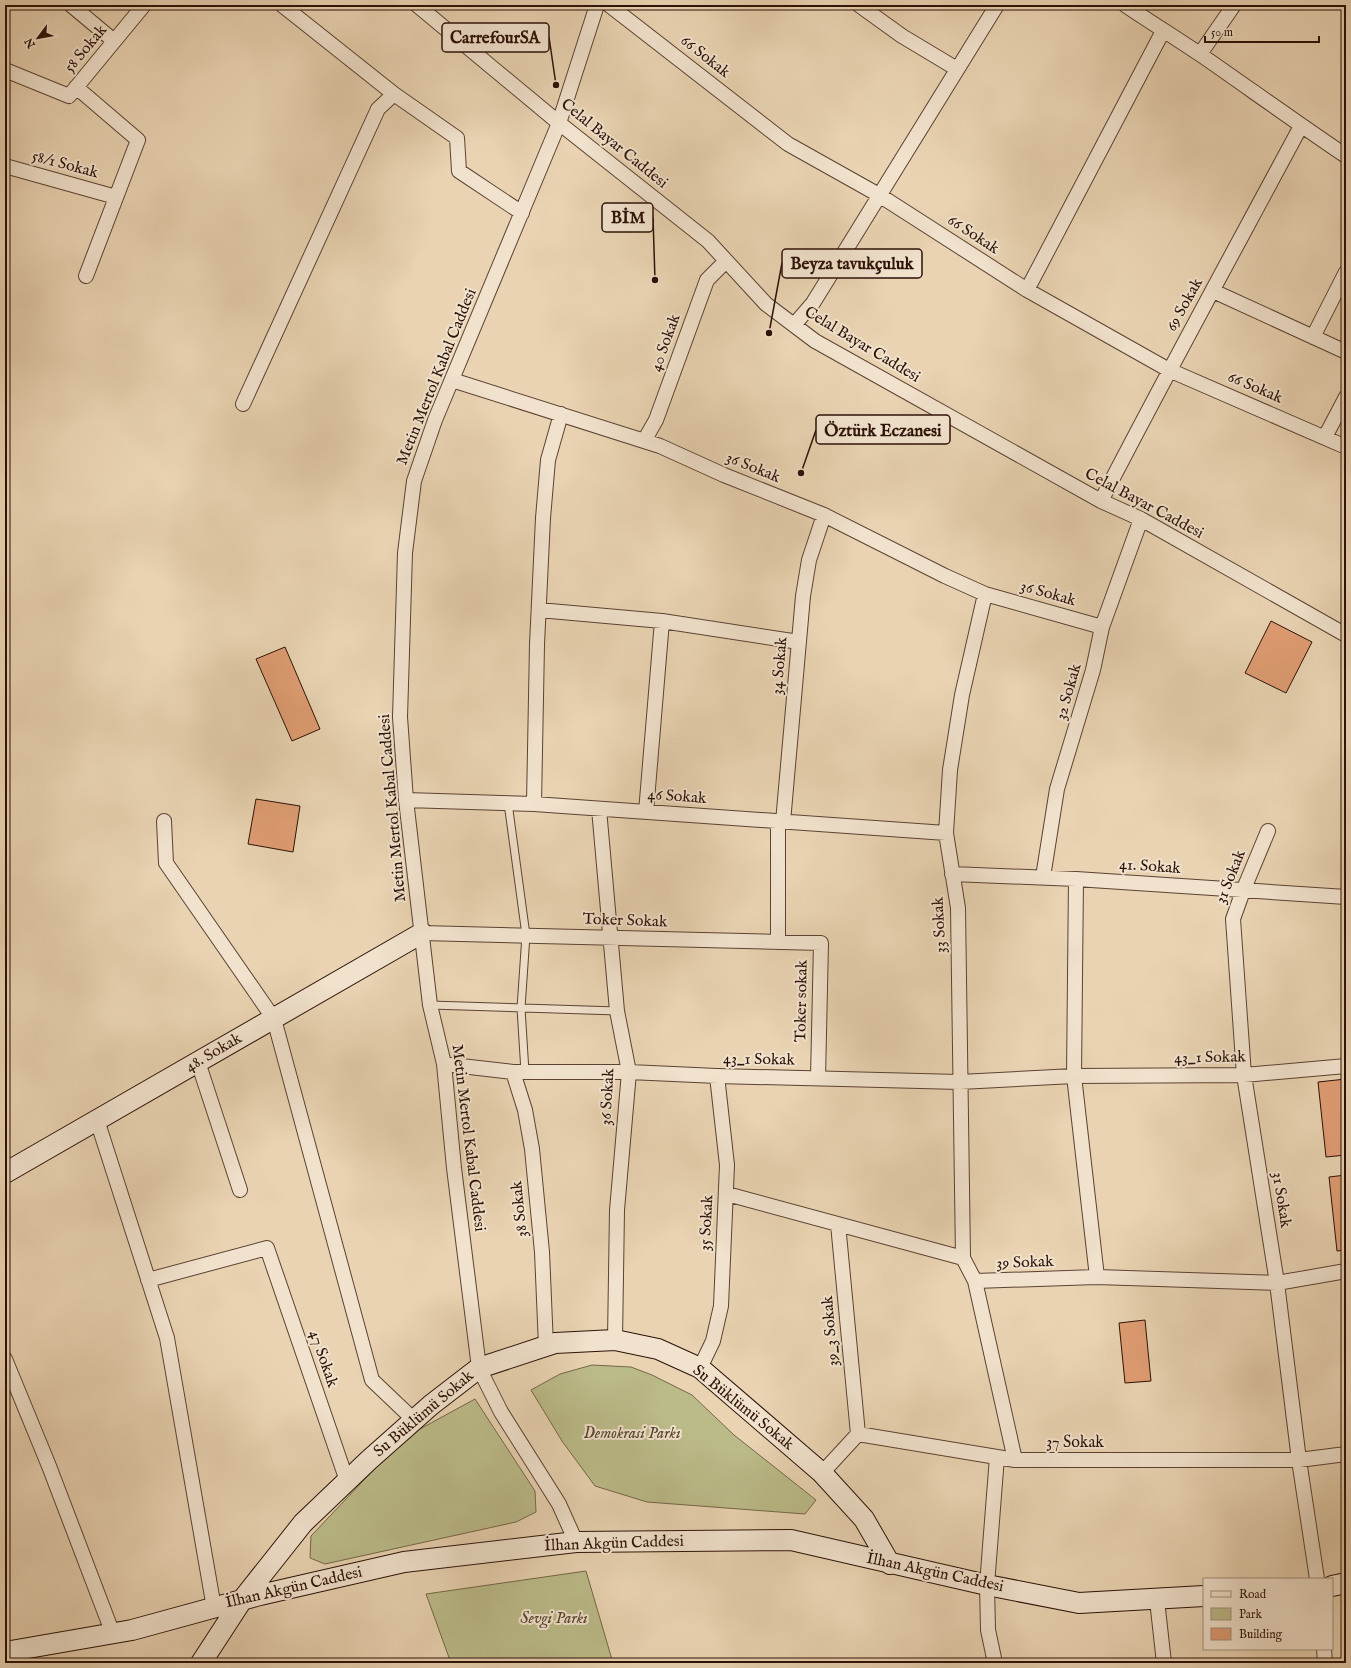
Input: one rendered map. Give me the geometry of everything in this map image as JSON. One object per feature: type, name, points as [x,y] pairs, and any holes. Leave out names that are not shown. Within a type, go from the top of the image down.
[{"type":"main road","name":"48. Sokak","points":[[5,1173],[422,933]]},
{"type":"main road","name":"Su Büklümü Sokak","points":[[201,1663],[242,1600],[303,1523],[414,1420],[479,1368],[555,1343],[615,1340],[658,1349],[700,1368],[822,1473],[864,1518],[890,1564]]},
{"type":"main road","name":"İlhan Akgün Caddesi","points":[[5,1652],[132,1630],[242,1600],[404,1562],[576,1542],[791,1540],[890,1564],[1079,1603],[1157,1600],[1203,1596]]},
{"type":"main road","points":[[1333,1586],[1346,1583]]},
{"type":"street","points":[[71,5],[114,41]]},
{"type":"street","name":"58 Sokak","points":[[72,92],[144,5]]},
{"type":"street","points":[[282,5],[394,94],[457,138],[458,171],[522,213]]},
{"type":"street","name":"Celal Bayar Caddesi","points":[[417,5],[559,123],[708,241],[766,304],[815,341],[1101,501],[1141,519],[1346,635]]},
{"type":"street","name":"Metin Mertol Kabal Caddesi","points":[[576,1542],[559,1504],[501,1412],[479,1368],[454,1168],[444,1064],[430,1005],[406,800],[400,717],[405,553],[414,481],[435,420],[559,123],[598,5]]},
{"type":"street","name":"66 Sokak","points":[[609,5],[788,144],[879,195],[1027,290],[1169,370],[1346,447]]},
{"type":"street","points":[[859,5],[902,36],[957,69]]},
{"type":"street","points":[[794,325],[813,303],[997,5]]},
{"type":"street","points":[[1125,5],[1200,54],[1300,126],[1346,156]]},
{"type":"street","points":[[1200,54],[1234,5]]},
{"type":"street","points":[[1027,290],[1163,31]]},
{"type":"street","points":[[5,70],[72,92],[138,140],[86,276]]},
{"type":"street","points":[[243,404],[378,109],[394,94]]},
{"type":"street","name":"69 Sokak","points":[[1101,501],[1169,370],[1213,291],[1300,126]]},
{"type":"street","name":"58/1 Sokak","points":[[5,166],[116,197]]},
{"type":"street","name":"40 Sokak","points":[[644,441],[656,420],[707,280],[726,261]]},
{"type":"street","points":[[1313,337],[1346,272]]},
{"type":"street","points":[[1213,291],[1346,352]]},
{"type":"street","name":"36 Sokak","points":[[452,380],[660,446],[724,475],[824,514],[945,576],[985,594],[1102,627]]},
{"type":"street","points":[[1325,437],[1346,398]]},
{"type":"street","points":[[534,804],[543,518],[548,460],[561,414]]},
{"type":"street","name":"34 Sokak","points":[[778,942],[781,822],[803,596],[809,560],[824,514]]},
{"type":"street","name":"32 Sokak","points":[[1043,877],[1057,789],[1093,670],[1102,627],[1141,519]]},
{"type":"street","name":"33 Sokak","points":[[963,1258],[958,908],[946,833],[951,763],[962,695],[985,594]]},
{"type":"street","points":[[539,610],[662,622],[799,642]]},
{"type":"street","points":[[646,812],[662,622]]},
{"type":"street","name":"46 Sokak","points":[[406,800],[534,804],[946,833]]},
{"type":"street","name":"36 Sokak","points":[[599,809],[617,1011],[629,1072],[617,1210],[615,1340]]},
{"type":"street","points":[[164,821],[166,863],[274,1019],[372,1380],[414,1420]]},
{"type":"street","name":"31 Sokak","points":[[1268,831],[1233,919],[1244,1075],[1277,1283],[1299,1460],[1317,1578]]},
{"type":"street","name":"41. Sokak","points":[[952,874],[1043,877],[1346,897]]},
{"type":"street","points":[[1076,879],[1074,1076],[1097,1277]]},
{"type":"street","name":"Toker Sokak","points":[[422,933],[821,943],[821,948]]},
{"type":"street","name":"Toker sokak","points":[[818,1078],[821,948]]},
{"type":"street","points":[[198,1062],[240,1190]]},
{"type":"street","name":"43_1 Sokak","points":[[444,1064],[519,1072],[629,1072],[717,1076],[960,1082],[1074,1076],[1244,1075],[1346,1066]]},
{"type":"street","name":"38 Sokak","points":[[519,1072],[532,1149],[542,1252],[546,1346]]},
{"type":"street","name":"35 Sokak","points":[[700,1368],[713,1341],[721,1306],[727,1165],[717,1076]]},
{"type":"street","points":[[97,1120],[167,1338],[214,1608]]},
{"type":"street","points":[[726,1194],[963,1258]]},
{"type":"street","name":"39_3 Sokak","points":[[838,1224],[858,1434]]},
{"type":"street","name":"47 Sokak","points":[[148,1280],[267,1248],[348,1481]]},
{"type":"street","name":"39 Sokak","points":[[963,1258],[974,1282],[1097,1277],[1277,1283],[1346,1271]]},
{"type":"street","points":[[974,1282],[1015,1460]]},
{"type":"street","points":[[5,1359],[49,1466],[113,1634]]},
{"type":"street","points":[[822,1473],[858,1434]]},
{"type":"street","name":"37 Sokak","points":[[858,1434],[1015,1460],[1299,1460],[1346,1454]]},
{"type":"street","points":[[995,1663],[988,1630],[987,1585],[997,1457]]},
{"type":"street","points":[[1157,1600],[1164,1663]]},
{"type":"street","points":[[1324,1650],[1325,1663]]},
{"type":"lane","points":[[508,803],[526,935],[521,1008],[519,1072]]},
{"type":"lane","points":[[430,1005],[617,1011]]},
{"type":"green space","name":"Demokrasi Parkı","points":[[592,1365],[631,1367],[652,1375],[692,1395],[734,1435],[816,1500],[805,1514],[647,1502],[595,1486],[562,1441],[531,1390],[560,1374]]},
{"type":"green space","points":[[475,1399],[535,1491],[536,1512],[516,1522],[325,1564],[310,1558],[311,1536],[379,1464],[420,1429]]},
{"type":"green space","name":"Sevgi Parkı","points":[[586,1571],[613,1663],[451,1663],[426,1594]]},
{"type":"building","points":[[1271,621],[1312,642],[1286,693],[1245,673]]},
{"type":"building","points":[[285,647],[320,729],[292,741],[256,659]]},
{"type":"building","points":[[256,799],[300,806],[293,852],[248,844]]},
{"type":"building","points":[[1346,1079],[1346,1155],[1326,1157],[1318,1082]]},
{"type":"building","points":[[1346,1175],[1346,1250],[1337,1251],[1329,1177]]},
{"type":"building","points":[[1145,1320],[1151,1381],[1125,1383],[1119,1323]]},
{"type":"place","name":"CarrefourSA","points":[[556,85]]},
{"type":"place","name":"BİM","points":[[655,280]]},
{"type":"place","name":"Beyza tavukçuluk","points":[[769,333]]},
{"type":"place","name":"Öztürk Eczanesi","points":[[801,473]]}]
